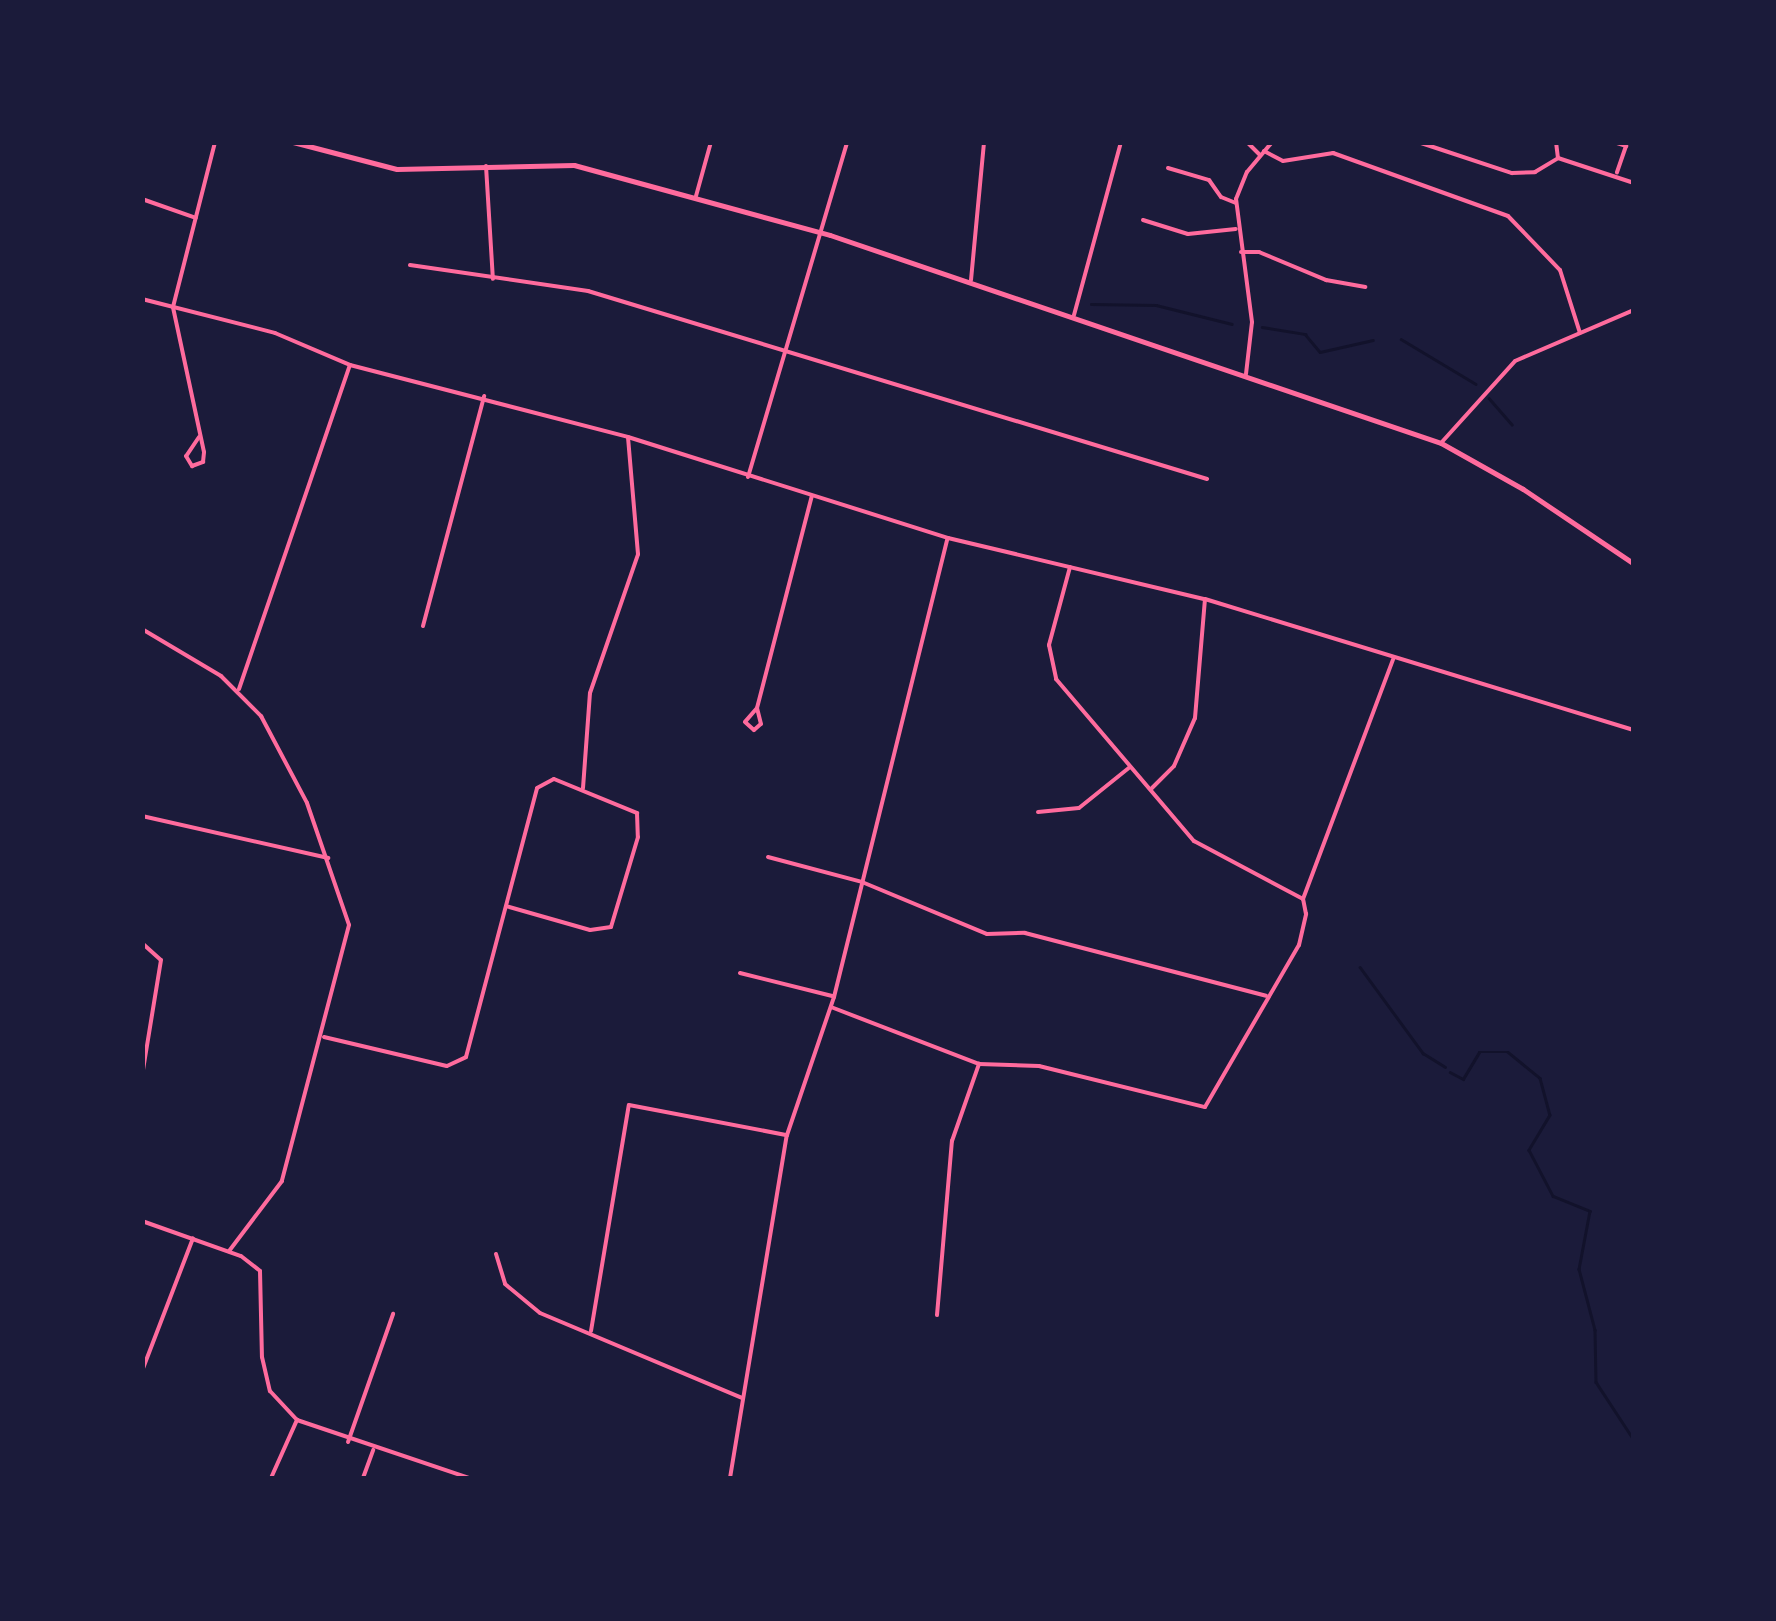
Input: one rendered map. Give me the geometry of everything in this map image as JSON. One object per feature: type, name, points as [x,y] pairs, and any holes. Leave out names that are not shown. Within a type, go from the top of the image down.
[{"type":"main road","points":[[293,142],[376,166],[574,165],[822,232],[1441,443],[1510,481],[1634,564]]},
{"type":"street","points":[[199,438],[186,456],[192,466],[204,458],[173,307],[215,142]]},
{"type":"street","points":[[696,196],[711,142]]},
{"type":"street","points":[[748,477],[847,142]]},
{"type":"street","points":[[970,280],[984,142]]},
{"type":"street","points":[[1074,315],[1121,142]]},
{"type":"street","points":[[1247,142],[1283,161],[1334,153],[1508,216],[1560,270],[1580,333]]},
{"type":"street","points":[[1246,374],[1252,322],[1236,228],[1236,202],[1272,142]]},
{"type":"street","points":[[1418,142],[1512,173],[1534,172],[1558,158],[1617,172],[1634,183]]},
{"type":"street","points":[[1556,142],[1558,158]]},
{"type":"street","points":[[1614,142],[1626,146],[1617,172]]},
{"type":"street","points":[[486,166],[493,279]]},
{"type":"street","points":[[1168,168],[1209,180],[1221,197],[1236,202]]},
{"type":"street","points":[[142,199],[196,218]]},
{"type":"street","points":[[1142,220],[1188,234],[1236,228]]},
{"type":"street","points":[[1241,252],[1260,252],[1326,280],[1365,287]]},
{"type":"street","points":[[410,265],[493,279],[557,282],[1207,480]]},
{"type":"street","points":[[142,299],[275,333],[350,365],[484,396],[628,437],[948,538],[1206,599],[1634,730]]},
{"type":"street","points":[[1441,443],[1515,361],[1634,310]]},
{"type":"street","points":[[239,690],[350,365]]},
{"type":"street","points":[[423,626],[484,396]]},
{"type":"street","points":[[583,788],[590,693],[638,554],[628,437]]},
{"type":"street","points":[[757,708],[812,496]]},
{"type":"street","points":[[730,1478],[787,1135],[834,996],[948,538]]},
{"type":"street","points":[[1070,566],[1049,645],[1056,679],[1194,841],[1302,899]]},
{"type":"street","points":[[1152,788],[1174,766],[1195,718],[1206,599]]},
{"type":"street","points":[[142,629],[239,690],[281,747],[329,858],[349,934],[282,1181],[229,1252]]},
{"type":"street","points":[[831,1007],[980,1064],[1039,1066],[1205,1107],[1298,945],[1306,914],[1302,899],[1393,659]]},
{"type":"street","points":[[1038,812],[1079,808],[1130,767]]},
{"type":"street","points":[[324,1036],[447,1066],[466,1057],[536,788],[554,778],[637,813],[619,918],[604,932],[506,906]]},
{"type":"street","points":[[142,816],[329,858]]},
{"type":"street","points":[[768,857],[862,882],[987,934],[1025,933],[1267,996]]},
{"type":"street","points":[[142,943],[161,960],[142,1076]]},
{"type":"street","points":[[740,973],[834,996]]},
{"type":"street","points":[[937,1315],[952,1141],[980,1064]]},
{"type":"street","points":[[592,1330],[629,1105],[787,1135]]},
{"type":"street","points":[[142,1221],[229,1252],[262,1276],[262,1357],[270,1392],[297,1420],[348,1442],[468,1478]]},
{"type":"street","points":[[142,1370],[193,1238]]},
{"type":"street","points":[[496,1254],[517,1298],[742,1398]]},
{"type":"street","points":[[348,1442],[392,1314]]},
{"type":"street","points":[[271,1478],[297,1420]]},
{"type":"street","points":[[363,1478],[373,1450]]},
{"type":"waterway","points":[[1091,304],[1156,305],[1232,324]]},
{"type":"waterway","points":[[1262,327],[1305,334],[1320,352],[1373,340]]},
{"type":"waterway","points":[[1401,339],[1476,384]]},
{"type":"waterway","points":[[1489,398],[1512,424]]},
{"type":"waterway","points":[[1360,967],[1423,1053],[1445,1067]]},
{"type":"waterway","points":[[1450,1072],[1463,1079],[1479,1052],[1508,1052],[1540,1078],[1550,1115],[1529,1150],[1553,1196],[1590,1211],[1579,1269],[1595,1330],[1596,1382],[1634,1440]]}]
